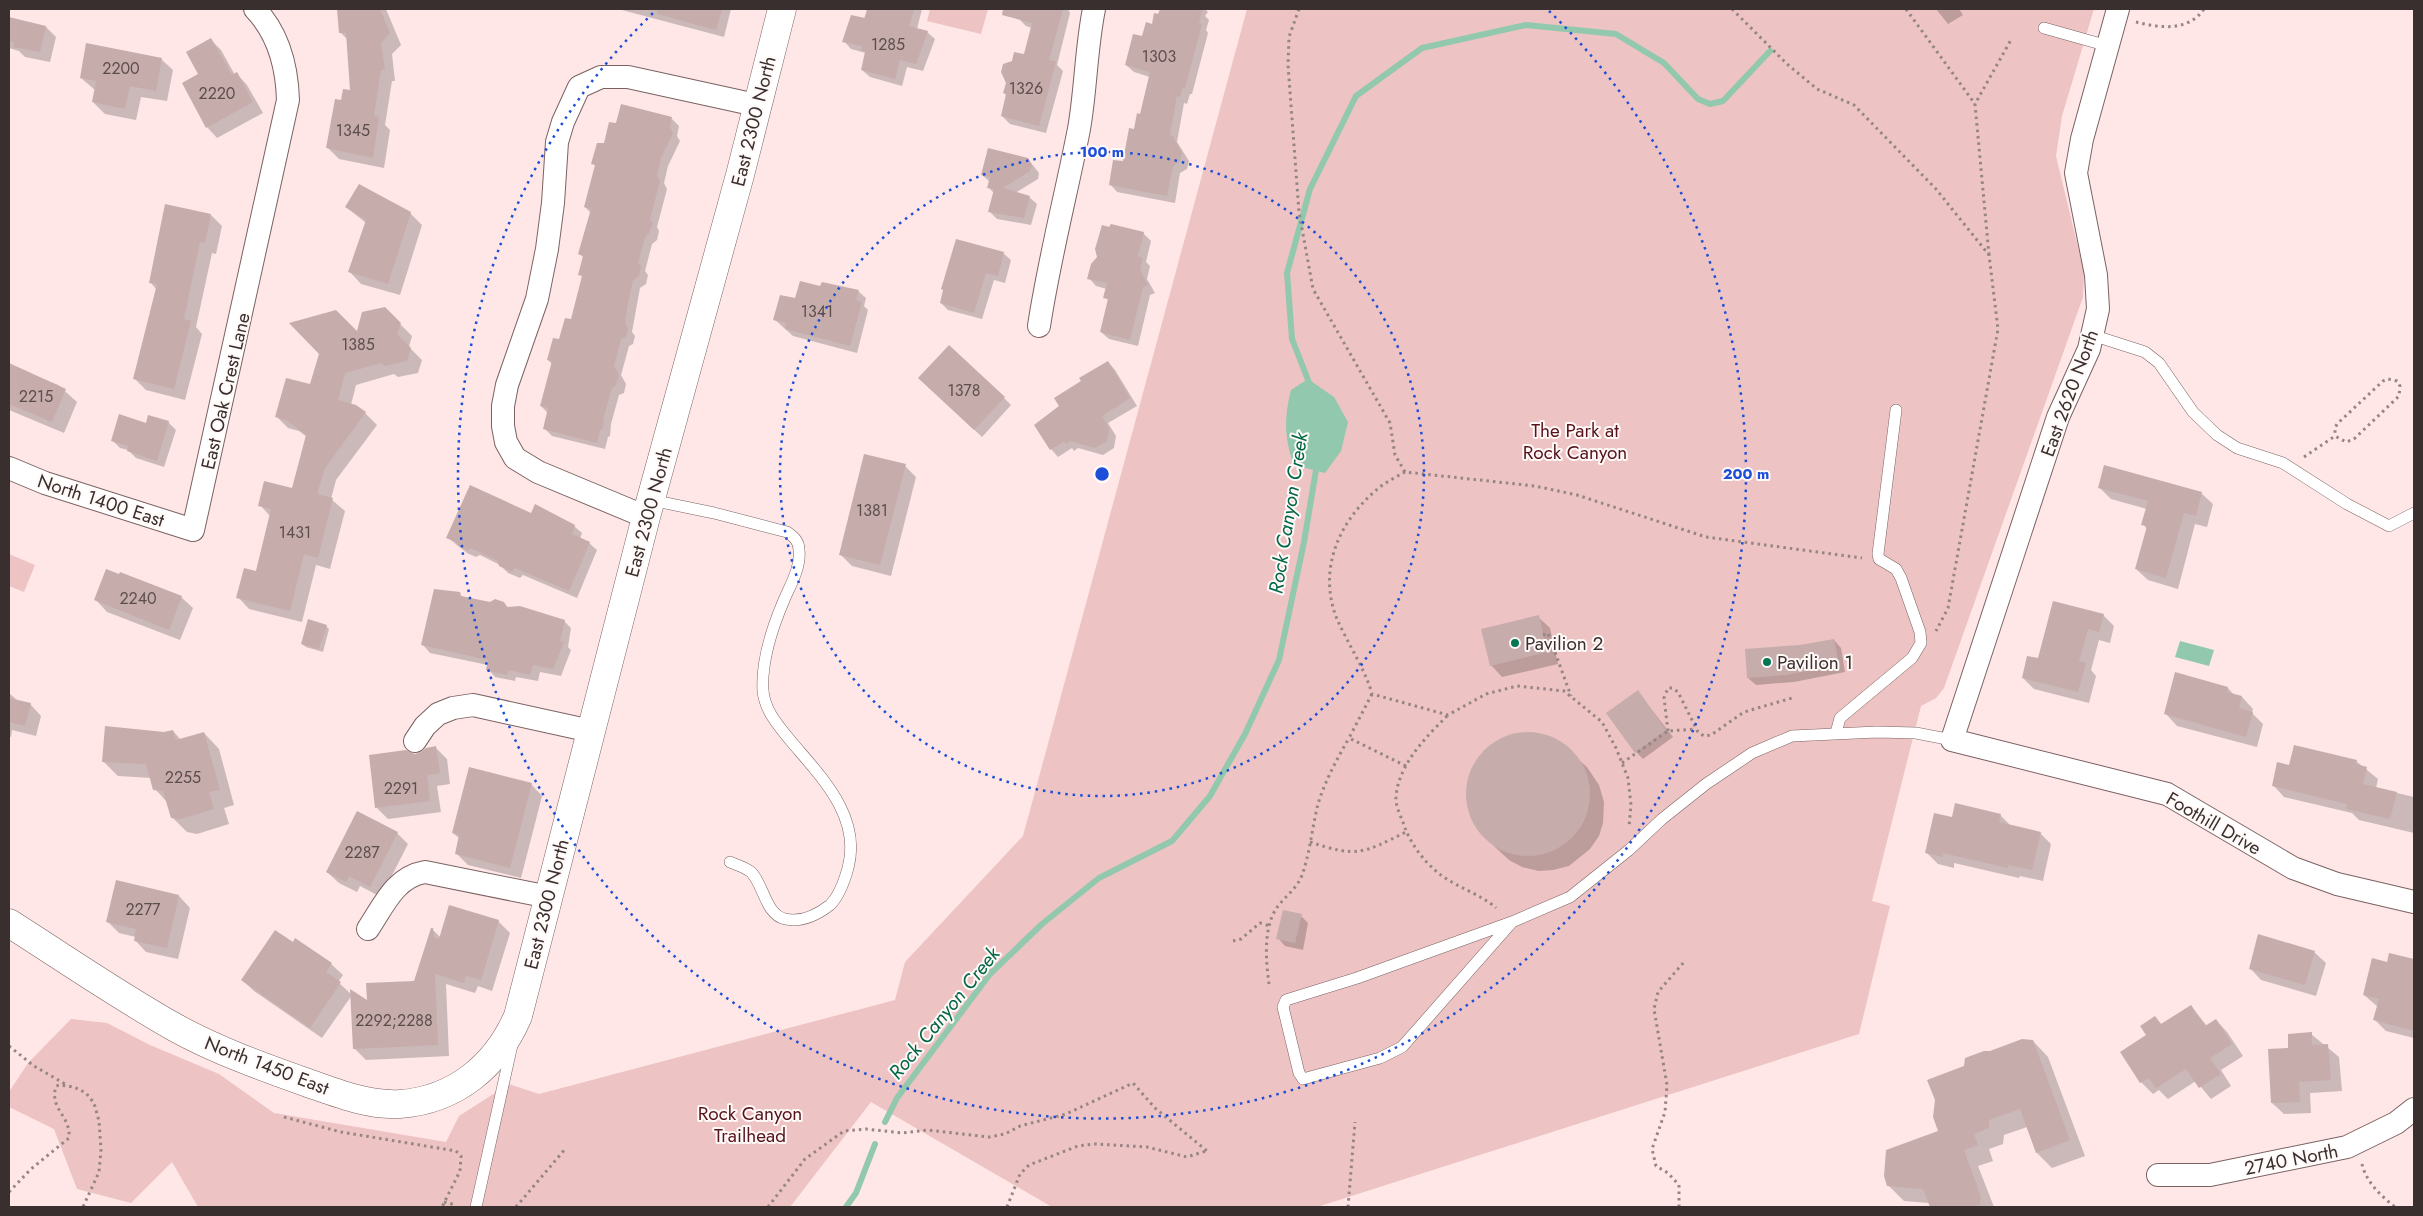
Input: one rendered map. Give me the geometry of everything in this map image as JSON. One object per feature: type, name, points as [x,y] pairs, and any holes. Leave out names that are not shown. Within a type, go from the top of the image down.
[{"type":"street","name":"East Oak Crest Lane","points":[[194,530],[288,100],[285,66],[275,38],[255,9]]},
{"type":"street","name":"East 2300 North","points":[[518,1016],[648,509],[732,204],[782,9]]},
{"type":"street","points":[[1039,326],[1049,264],[1079,128],[1094,9]]},
{"type":"street","name":"East 2620 North","points":[[1952,740],[2058,417],[2089,349],[2098,308],[2096,275],[2076,173],[2082,140],[2117,13]]},
{"type":"street","points":[[648,509],[538,472],[515,458],[506,442],[503,426],[503,406],[508,383],[537,299],[554,203],[557,142],[563,122],[579,87],[601,77],[628,77],[756,105]]},
{"type":"street","name":"North 1400 East","points":[[9,468],[45,483],[194,530]]},
{"type":"street","points":[[415,742],[425,726],[438,714],[454,708],[474,705],[591,731]]},
{"type":"street","name":"Foothill Drive","points":[[1952,740],[2167,794],[2292,868],[2337,884],[2414,902]]},
{"type":"street","points":[[368,929],[399,883],[411,874],[425,872],[549,897]]},
{"type":"street","name":"North 1450 East","points":[[9,923],[175,1027],[212,1046],[272,1071],[367,1100],[398,1104],[412,1103],[437,1097],[466,1082],[492,1060],[509,1037],[518,1016]]},
{"type":"street","name":"2740 North","points":[[2158,1175],[2210,1175],[2358,1144],[2396,1123],[2414,1109]]},
{"type":"lane","points":[[2044,28],[2108,46]]},
{"type":"lane","points":[[2092,335],[2144,352],[2159,363],[2194,412],[2217,435],[2237,448],[2289,467],[2347,504],[2384,524],[2390,526],[2414,514]]},
{"type":"lane","points":[[1836,733],[1840,718],[1912,658],[1919,648],[1920,639],[1901,578],[1896,570],[1878,559],[1896,410]]},
{"type":"lane","points":[[648,509],[714,513],[787,532],[796,538],[800,548],[798,567],[773,626],[765,660],[763,692],[772,718],[839,801],[848,826],[851,856],[845,878],[833,902],[818,915],[799,920],[776,916],[750,872],[730,862]]},
{"type":"lane","points":[[1512,922],[1402,1047],[1380,1058],[1303,1079],[1283,1007],[1286,1000],[1356,978],[1512,922],[1570,897],[1629,850],[1662,819],[1706,784],[1752,753],[1792,736],[1836,733],[1916,733],[1952,740]]},
{"type":"lane","points":[[476,1207],[518,1016]]},
{"type":"path","points":[[1299,9],[1289,37],[1288,65],[1299,212],[1313,289],[1390,423],[1396,455],[1405,472]]},
{"type":"path","points":[[1732,9],[1787,64],[1818,89],[1854,105],[1936,189],[1990,255]]},
{"type":"path","points":[[1906,9],[1975,104],[1998,329],[1948,608],[1935,632],[1930,636],[1920,639]]},
{"type":"path","points":[[2117,13],[2167,27],[2185,24],[2200,15],[2204,9]]},
{"type":"path","points":[[1975,104],[2012,38]]},
{"type":"path","points":[[2388,379],[2397,381],[2400,386],[2399,396],[2354,440],[2346,442],[2336,436],[2335,428],[2338,424],[2384,381],[2388,379]]},
{"type":"path","points":[[2289,467],[2336,436]]},
{"type":"path","points":[[1269,984],[1267,946],[1270,926],[1276,908],[1285,900],[1301,877],[1325,786],[1372,694],[1370,685],[1337,617],[1329,590],[1329,564],[1336,543],[1346,524],[1373,492],[1405,472],[1535,486],[1577,495],[1706,537],[1878,559]]},
{"type":"path","points":[[1543,634],[1548,634],[1572,697]]},
{"type":"path","points":[[1496,908],[1489,902],[1453,884],[1436,871],[1415,848],[1406,832],[1398,808],[1396,796],[1406,766],[1428,735],[1448,716],[1486,694],[1517,686],[1550,688],[1564,691],[1602,722],[1622,763],[1628,778],[1631,805],[1629,827]]},
{"type":"path","points":[[1668,731],[1664,694],[1668,688],[1678,692],[1696,729],[1701,735],[1711,736],[1744,712],[1792,698]]},
{"type":"path","points":[[1372,694],[1448,716]]},
{"type":"path","points":[[1622,763],[1668,731],[1696,729]]},
{"type":"path","points":[[1349,738],[1406,766]]},
{"type":"path","points":[[1310,842],[1330,848],[1360,852],[1406,832]]},
{"type":"path","points":[[1233,941],[1241,939],[1260,923],[1270,926]]},
{"type":"path","points":[[1679,1207],[1679,1185],[1668,1173],[1656,1166],[1652,1150],[1665,1112],[1667,1085],[1654,1008],[1658,992],[1684,962]]},
{"type":"path","points":[[9,1046],[34,1066],[92,1098],[99,1121],[101,1150],[98,1172],[83,1207]]},
{"type":"path","points":[[768,1207],[805,1159],[844,1131],[866,1129],[902,1134],[927,1130],[971,1136],[997,1135],[1020,1126],[1066,1114],[1133,1083],[1155,1108],[1207,1151],[1187,1156],[1147,1148],[1095,1144],[1078,1146],[1030,1165],[1020,1174],[1007,1207]]},
{"type":"path","points":[[9,1192],[31,1169],[69,1138],[68,1124],[54,1103],[56,1086],[68,1086]]},
{"type":"path","points":[[284,1117],[341,1132],[456,1151],[461,1156],[460,1171],[442,1207]]},
{"type":"path","points":[[1348,1207],[1355,1122]]},
{"type":"path","points":[[2358,1144],[2364,1172],[2380,1195],[2395,1207]]},
{"type":"path","points":[[516,1207],[566,1148]]},
{"type":"path","points":[[444,1202],[456,1205]]},
{"type":"green space","points":[[930,9],[988,9],[981,34],[927,21]]},
{"type":"green space","name":"The Park at Rock Canyon","points":[[1247,9],[2094,9],[2062,116],[2056,156],[2084,272],[2083,297],[1944,688],[1936,698],[1921,706],[1872,901],[1890,906],[1859,1034],[1317,1207],[1052,1207],[871,1102],[790,1207],[198,1207],[172,1162],[131,1203],[77,1189],[54,1129],[9,1107],[9,1092],[28,1063],[71,1019],[107,1023],[150,1045],[219,1074],[274,1113],[446,1142],[459,1116],[509,1084],[539,1094],[895,1000],[905,962],[1023,836]]},
{"type":"green space","points":[[9,554],[35,565],[24,592],[9,586]]},
{"type":"shaded area","points":[[1308,379],[1334,397],[1348,422],[1341,451],[1325,473],[1294,465],[1288,446],[1286,419],[1291,390]]},
{"type":"shaded area","points":[[2180,641],[2214,650],[2209,666],[2175,657]]},
{"type":"building","points":[[337,9],[380,9],[390,33],[381,43],[385,70],[381,70],[374,116],[379,117],[373,158],[326,148],[335,99],[341,100],[343,89],[350,90],[346,33],[339,33]]},
{"type":"building","points":[[657,9],[722,9],[716,30],[657,14]]},
{"type":"building","points":[[868,9],[914,9],[909,26],[928,31],[916,64],[900,60],[895,79],[861,70],[865,52],[861,50],[862,46],[842,42],[851,15],[865,18]]},
{"type":"building","points":[[1003,9],[1063,9],[1049,60],[1056,62],[1039,126],[1001,116],[1006,94],[1003,93],[1006,83],[1001,72],[1003,64],[1012,61],[1014,52],[1024,54],[1032,23],[1002,15]]},
{"type":"building","points":[[1160,9],[1193,9],[1202,11],[1199,23],[1202,24],[1185,88],[1183,87],[1180,97],[1177,96],[1170,135],[1173,136],[1182,153],[1180,161],[1173,166],[1167,196],[1109,185],[1113,160],[1123,161],[1129,128],[1134,129],[1137,113],[1140,114],[1150,72],[1125,65],[1133,34],[1142,36],[1146,22],[1152,24],[1154,13],[1158,14]]},
{"type":"building","points":[[9,17],[46,26],[40,52],[13,47],[14,43],[9,41]]},
{"type":"building","points":[[211,38],[232,75],[237,72],[253,102],[206,128],[182,83],[198,74],[186,52]]},
{"type":"building","points":[[86,43],[162,58],[156,91],[130,86],[125,109],[92,102],[96,81],[80,78]]},
{"type":"building","points":[[621,104],[672,117],[670,127],[673,133],[661,158],[657,175],[660,181],[650,219],[653,223],[645,237],[638,263],[641,266],[639,276],[633,280],[625,323],[628,328],[626,337],[621,339],[614,366],[619,375],[616,385],[612,388],[604,416],[603,428],[600,430],[597,443],[543,429],[548,408],[540,406],[552,361],[547,360],[553,338],[559,339],[565,318],[571,319],[582,276],[578,275],[583,256],[578,254],[591,209],[584,207],[595,165],[591,164],[597,143],[604,143],[609,122],[616,123]]},
{"type":"building","points":[[988,148],[1028,158],[1032,165],[1030,171],[1003,188],[1030,196],[1024,218],[988,212],[994,189],[987,188],[990,177],[981,175]]},
{"type":"building","points":[[359,184],[411,212],[388,284],[348,272],[366,220],[345,207]]},
{"type":"building","points":[[165,204],[211,214],[205,243],[200,242],[184,319],[191,321],[174,389],[133,379],[157,284],[149,283]]},
{"type":"building","points":[[1111,224],[1144,232],[1138,256],[1143,258],[1140,270],[1148,285],[1143,287],[1130,340],[1100,332],[1108,299],[1103,298],[1107,283],[1087,279],[1091,264],[1097,257],[1095,249],[1102,225],[1109,227]]},
{"type":"building","points":[[956,239],[1004,252],[998,276],[986,273],[974,313],[940,303],[943,290],[941,289]]},
{"type":"building","points":[[800,281],[820,286],[822,282],[859,290],[856,300],[862,302],[850,346],[785,329],[786,323],[773,320],[780,295],[795,298]]},
{"type":"building","points":[[385,307],[401,323],[397,334],[411,348],[407,361],[385,366],[381,363],[345,373],[338,400],[356,405],[366,412],[325,468],[317,494],[333,498],[318,558],[304,554],[290,611],[236,598],[244,568],[256,571],[271,509],[258,506],[264,481],[292,488],[306,435],[286,420],[275,417],[286,378],[310,384],[319,354],[289,323],[336,310],[357,331],[362,312]]},
{"type":"building","points":[[949,345],[1005,397],[974,430],[918,378]]},
{"type":"building","points":[[1108,361],[1130,398],[1102,416],[1109,428],[1107,441],[1095,448],[1070,441],[1066,444],[1064,441],[1050,450],[1034,425],[1059,406],[1054,398],[1081,381],[1079,378]]},
{"type":"building","points":[[9,363],[66,389],[52,422],[9,404]]},
{"type":"building","points":[[119,414],[146,423],[148,415],[169,421],[157,461],[127,451],[128,446],[111,441]]},
{"type":"building","points":[[864,454],[906,464],[880,565],[839,555]]},
{"type":"building","points":[[2104,465],[2202,492],[2196,516],[2184,513],[2166,578],[2135,569],[2147,526],[2141,525],[2148,501],[2098,488]]},
{"type":"building","points":[[470,485],[531,513],[535,504],[575,525],[572,534],[590,542],[569,591],[515,568],[512,572],[499,566],[498,561],[471,548],[468,550],[458,546],[456,542],[446,538]]},
{"type":"building","points":[[106,569],[119,574],[120,572],[182,596],[169,630],[94,600]]},
{"type":"building","points":[[434,589],[460,592],[461,596],[490,602],[495,599],[504,602],[507,607],[520,606],[565,620],[560,641],[564,642],[553,669],[533,665],[530,675],[509,670],[507,675],[486,670],[488,660],[421,645]]},
{"type":"building","points":[[2053,601],[2104,614],[2099,632],[2088,629],[2079,661],[2086,663],[2078,692],[2022,678],[2027,656],[2038,658]]},
{"type":"building","name":"Pavilion 2","points":[[1539,615],[1547,652],[1490,666],[1481,629]]},
{"type":"building","points":[[308,619],[327,625],[319,649],[301,644]]},
{"type":"building","points":[[1834,639],[1839,665],[1786,675],[1747,678],[1745,649],[1800,645]]},
{"type":"building","points":[[2175,672],[2228,687],[2227,692],[2242,696],[2239,708],[2253,712],[2246,737],[2164,714]]},
{"type":"building","points":[[1638,690],[1666,730],[1635,753],[1606,713]]},
{"type":"building","points":[[9,698],[31,703],[25,726],[9,722]]},
{"type":"building","points":[[105,726],[164,732],[173,730],[176,740],[204,732],[220,790],[209,792],[214,809],[181,819],[171,818],[163,791],[153,790],[146,764],[102,762]]},
{"type":"building","points":[[1528,732],[1552,737],[1572,750],[1585,770],[1590,794],[1585,818],[1572,838],[1552,851],[1528,856],[1504,851],[1484,838],[1471,818],[1466,794],[1471,770],[1484,750],[1504,737]]},
{"type":"building","points":[[2294,745],[2357,760],[2356,764],[2367,767],[2363,784],[2397,792],[2390,819],[2346,809],[2347,804],[2272,786],[2277,762],[2289,765]]},
{"type":"building","points":[[436,746],[440,773],[427,775],[430,801],[375,808],[369,755],[406,750],[415,754],[426,748]]},
{"type":"building","points":[[469,767],[532,783],[510,868],[455,854],[459,835],[452,833]]},
{"type":"building","points":[[1955,803],[2001,814],[1999,822],[2041,832],[2032,870],[2008,865],[2008,868],[1943,853],[1943,857],[1925,853],[1934,813],[1952,817]]},
{"type":"building","points":[[357,811],[398,832],[370,887],[349,876],[346,882],[326,872]]},
{"type":"building","points":[[116,880],[179,895],[167,948],[134,941],[136,929],[106,922]]},
{"type":"building","points":[[449,905],[499,920],[481,980],[466,976],[464,983],[435,974],[438,1045],[353,1049],[350,989],[367,1000],[366,983],[414,981],[431,928],[433,928],[434,938],[439,939]]},
{"type":"building","points":[[1283,910],[1302,914],[1295,943],[1276,939]]},
{"type":"building","points":[[275,930],[293,942],[295,938],[332,963],[326,972],[341,982],[310,1028],[241,980]]},
{"type":"building","points":[[2258,934],[2315,951],[2305,985],[2249,969]]},
{"type":"building","points":[[2389,953],[2414,959],[2414,1031],[2373,1020],[2379,999],[2363,995],[2372,958],[2387,962]]},
{"type":"building","points":[[2191,1005],[2205,1026],[2216,1019],[2232,1044],[2210,1058],[2221,1074],[2199,1088],[2186,1069],[2156,1088],[2149,1078],[2140,1083],[2120,1052],[2146,1035],[2140,1026],[2155,1016],[2161,1024]]},
{"type":"building","points":[[2312,1032],[2312,1045],[2328,1044],[2331,1080],[2299,1082],[2300,1102],[2271,1103],[2268,1049],[2288,1048],[2288,1034]]},
{"type":"building","points":[[2022,1039],[2033,1040],[2070,1140],[2036,1153],[2020,1109],[1989,1120],[1989,1128],[1974,1134],[1978,1145],[1964,1150],[1981,1197],[1980,1204],[1972,1207],[1930,1207],[1923,1189],[1887,1186],[1884,1176],[1886,1150],[1938,1131],[1933,1117],[1935,1100],[1927,1080],[1964,1066],[1965,1058]]},
{"type":"waterway","name":"Rock Canyon Creek","points":[[1310,385],[1292,339],[1287,273],[1310,189],[1356,96],[1422,48],[1526,25],[1616,34],[1664,63],[1698,99],[1710,104],[1723,101],[1770,51]]},
{"type":"waterway","name":"Rock Canyon Creek","points":[[885,1122],[897,1098],[990,974],[1042,924],[1099,878],[1172,841],[1210,796],[1245,734],[1279,660],[1304,542],[1317,464]]},
{"type":"waterway","name":"Rock Canyon Creek","points":[[846,1207],[856,1193],[875,1144]]},
{"type":"place","name":"Pavilion 2","points":[[1515,643]]},
{"type":"place","name":"Pavilion 1","points":[[1767,662]]},
{"type":"park label","name":"Rock Canyon Trailhead","points":[[750,1124]]}]
